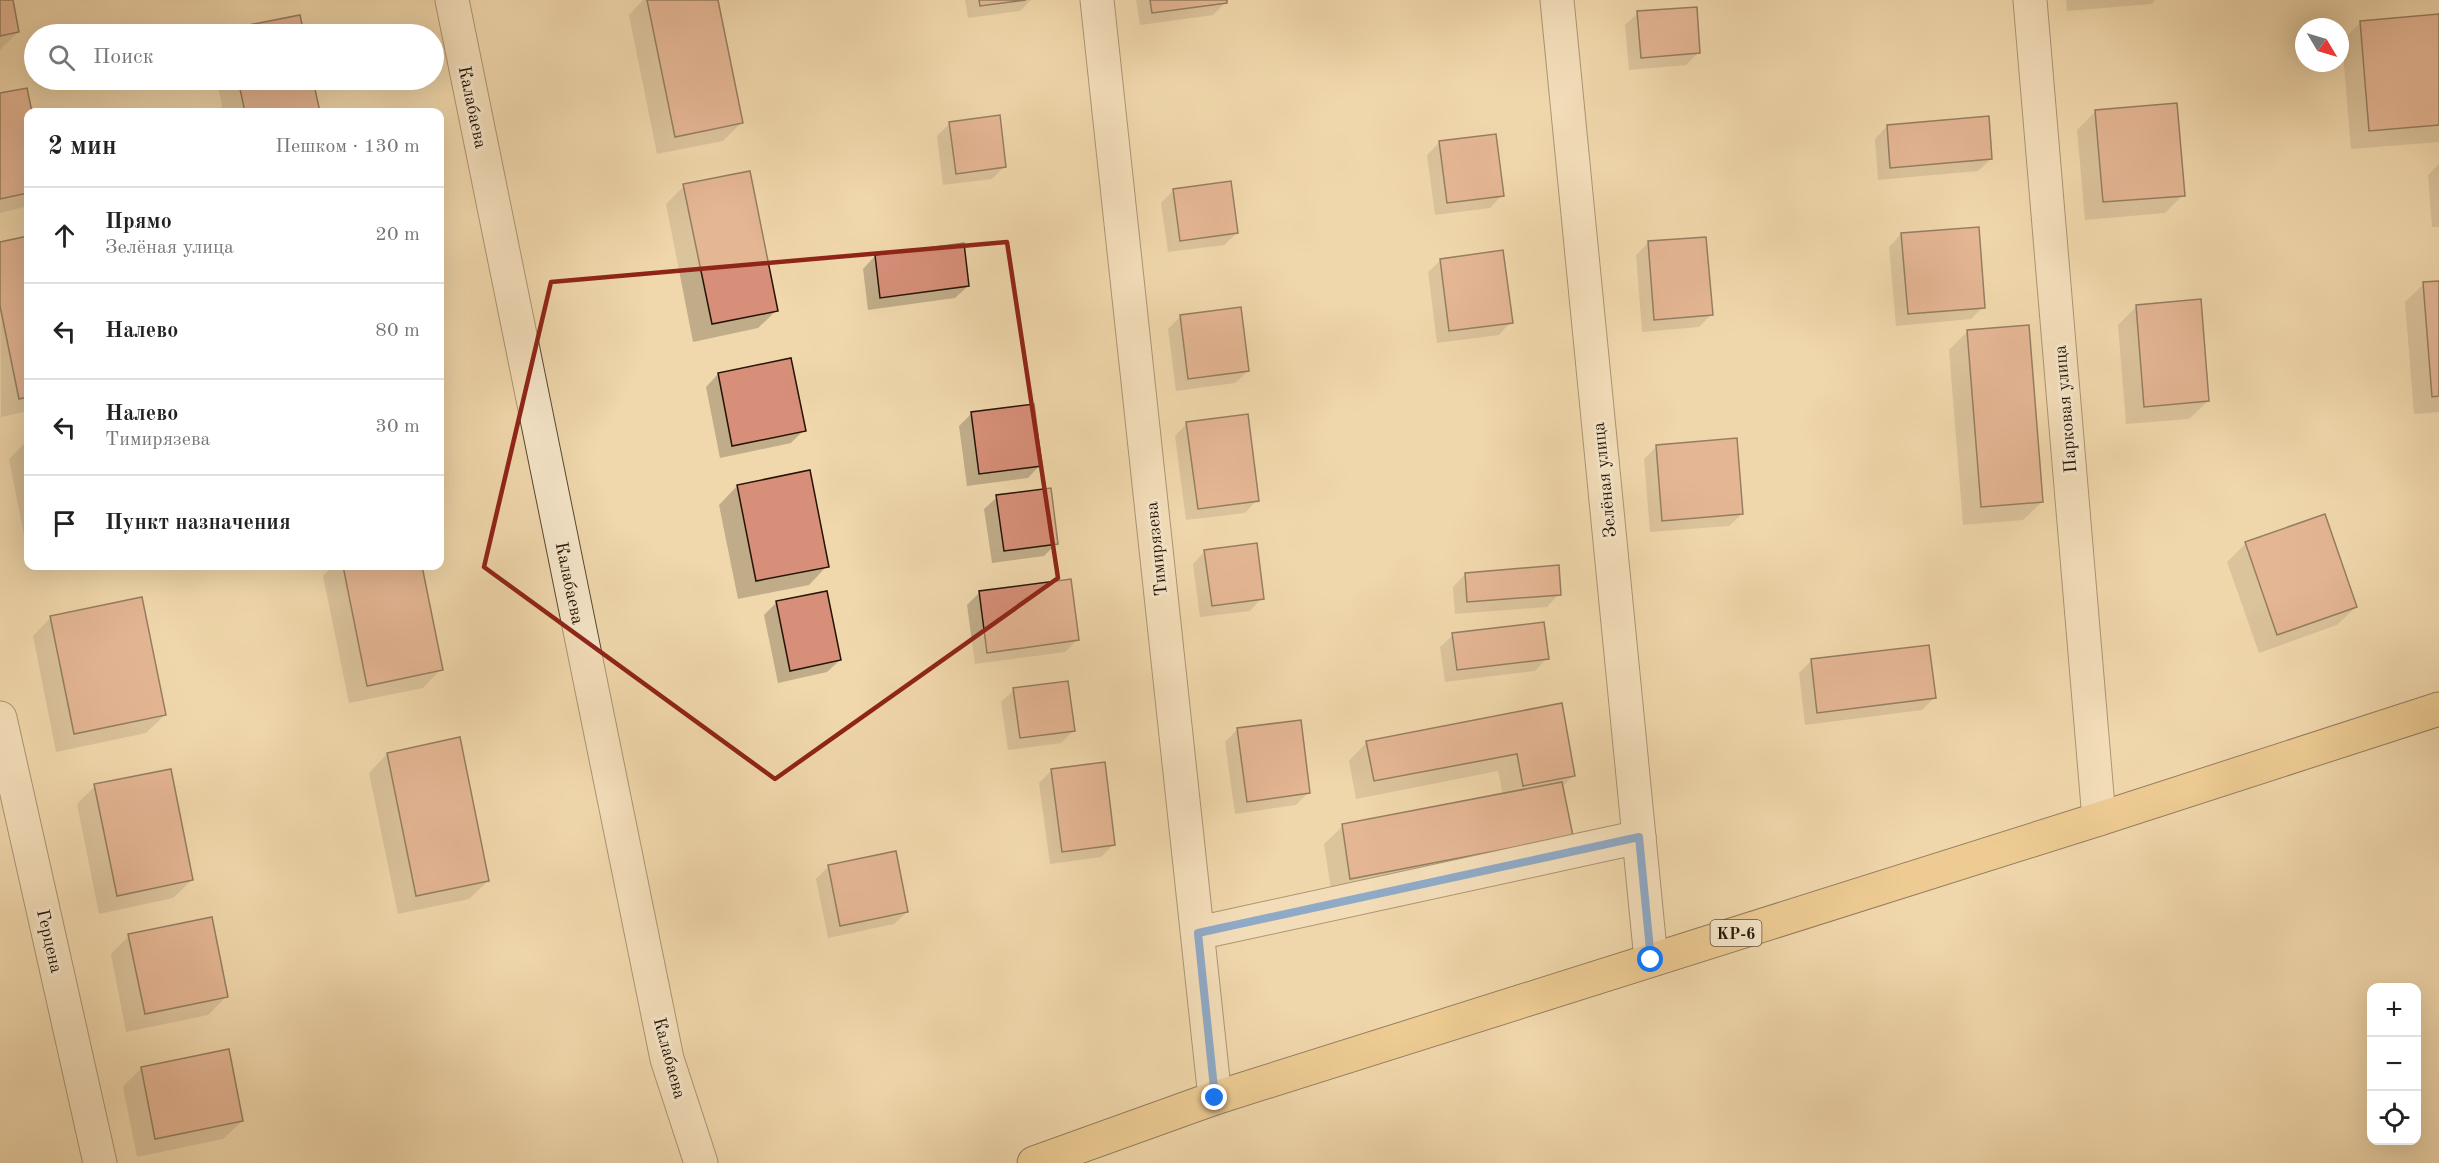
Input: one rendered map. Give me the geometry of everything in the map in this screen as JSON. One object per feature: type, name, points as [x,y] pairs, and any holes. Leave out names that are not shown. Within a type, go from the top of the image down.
[{"type":"highway","name":"KP-6","points":[[1034,1163],[1215,1098],[2099,819],[2439,709]]},
{"type":"street","name":"Калабаева","points":[[452,0],[668,1059],[700,1163]]},
{"type":"street","name":"Тимирязева","points":[[1097,0],[1215,1098]]},
{"type":"street","name":"Зелёная улица","points":[[1557,0],[1651,960]]},
{"type":"street","name":"Парковая улица","points":[[2030,0],[2099,819]]},
{"type":"street","name":"Герцена","points":[[0,718],[100,1163]]},
{"type":"street","points":[[1198,933],[1639,837]]},
{"type":"highlighted area","points":[[1007,242],[1058,578],[775,779],[484,567],[551,282]]},
{"type":"building","points":[[0,0],[13,0],[19,32],[0,36]]},
{"type":"building","points":[[647,0],[718,0],[743,123],[675,137]]},
{"type":"building","points":[[979,0],[1026,0],[980,6]]},
{"type":"building","points":[[1150,0],[1227,0],[1227,3],[1152,13]]},
{"type":"building","points":[[1697,7],[1700,53],[1641,58],[1637,11]]},
{"type":"building","points":[[2439,14],[2439,125],[2369,131],[2360,21]]},
{"type":"building","points":[[300,15],[302,24],[254,24]]},
{"type":"building","points":[[24,89],[27,90],[31,108],[24,108],[24,194],[0,199],[0,93]]},
{"type":"building","points":[[240,90],[315,90],[319,108],[244,108]]},
{"type":"building","points":[[2177,103],[2185,196],[2103,202],[2095,110]]},
{"type":"building","points":[[1000,115],[1006,167],[956,174],[949,122]]},
{"type":"building","points":[[1989,116],[1992,159],[1890,168],[1887,125]]},
{"type":"building","points":[[1496,134],[1504,196],[1447,203],[1439,141]]},
{"type":"building","points":[[750,171],[778,311],[712,324],[683,184]]},
{"type":"building","points":[[1231,181],[1238,233],[1180,241],[1173,189]]},
{"type":"building","points":[[1979,227],[1985,308],[1908,314],[1901,233]]},
{"type":"building","points":[[24,237],[24,398],[19,399],[0,306],[0,242]]},
{"type":"building","points":[[1706,237],[1713,315],[1654,320],[1648,241]]},
{"type":"building","points":[[964,243],[969,286],[880,298],[875,255]]},
{"type":"building","points":[[1503,250],[1513,323],[1449,331],[1440,259]]},
{"type":"building","points":[[2439,281],[2439,396],[2432,397],[2423,282]]},
{"type":"building","points":[[2201,299],[2209,401],[2144,407],[2136,305]]},
{"type":"building","points":[[1241,307],[1249,371],[1188,379],[1180,315]]},
{"type":"building","points":[[2029,325],[2043,502],[1981,507],[1967,330]]},
{"type":"building","points":[[791,358],[806,431],[732,446],[718,373]]},
{"type":"building","points":[[1034,404],[1042,466],[979,474],[971,412]]},
{"type":"building","points":[[1248,414],[1259,501],[1198,509],[1186,422]]},
{"type":"building","points":[[1737,438],[1743,514],[1662,521],[1656,445]]},
{"type":"building","points":[[810,470],[829,567],[756,581],[737,485]]},
{"type":"building","points":[[1051,488],[1058,544],[1004,551],[996,495]]},
{"type":"building","points":[[2325,514],[2357,607],[2277,635],[2245,542]]},
{"type":"building","points":[[1257,543],[1264,599],[1212,606],[1204,550]]},
{"type":"building","points":[[1559,565],[1561,595],[1467,602],[1465,573]]},
{"type":"building","points":[[344,570],[423,570],[443,670],[367,686]]},
{"type":"building","points":[[1071,579],[1079,640],[987,653],[979,591]]},
{"type":"building","points":[[827,591],[841,660],[790,671],[776,601]]},
{"type":"building","points":[[142,597],[166,715],[74,734],[50,616]]},
{"type":"building","points":[[1544,622],[1549,659],[1457,670],[1452,633]]},
{"type":"building","points":[[1929,645],[1936,698],[1817,713],[1811,659]]},
{"type":"building","points":[[1068,681],[1075,731],[1020,738],[1013,688]]},
{"type":"building","points":[[1562,703],[1575,776],[1523,786],[1517,754],[1374,781],[1366,741]]},
{"type":"building","points":[[1301,720],[1310,793],[1247,802],[1237,728]]},
{"type":"building","points":[[460,737],[489,881],[416,896],[387,753]]},
{"type":"building","points":[[1105,762],[1115,845],[1062,852],[1051,769]]},
{"type":"building","points":[[171,769],[193,880],[117,896],[94,784]]},
{"type":"building","points":[[1562,782],[1573,836],[1350,879],[1342,824]]},
{"type":"building","points":[[896,851],[908,912],[840,926],[828,865]]},
{"type":"building","points":[[212,917],[228,997],[145,1014],[128,934]]},
{"type":"building","points":[[229,1049],[243,1121],[155,1139],[141,1067]]},
{"type":"route","points":[[1215,1098],[1198,933],[1639,837],[1651,960]]}]
